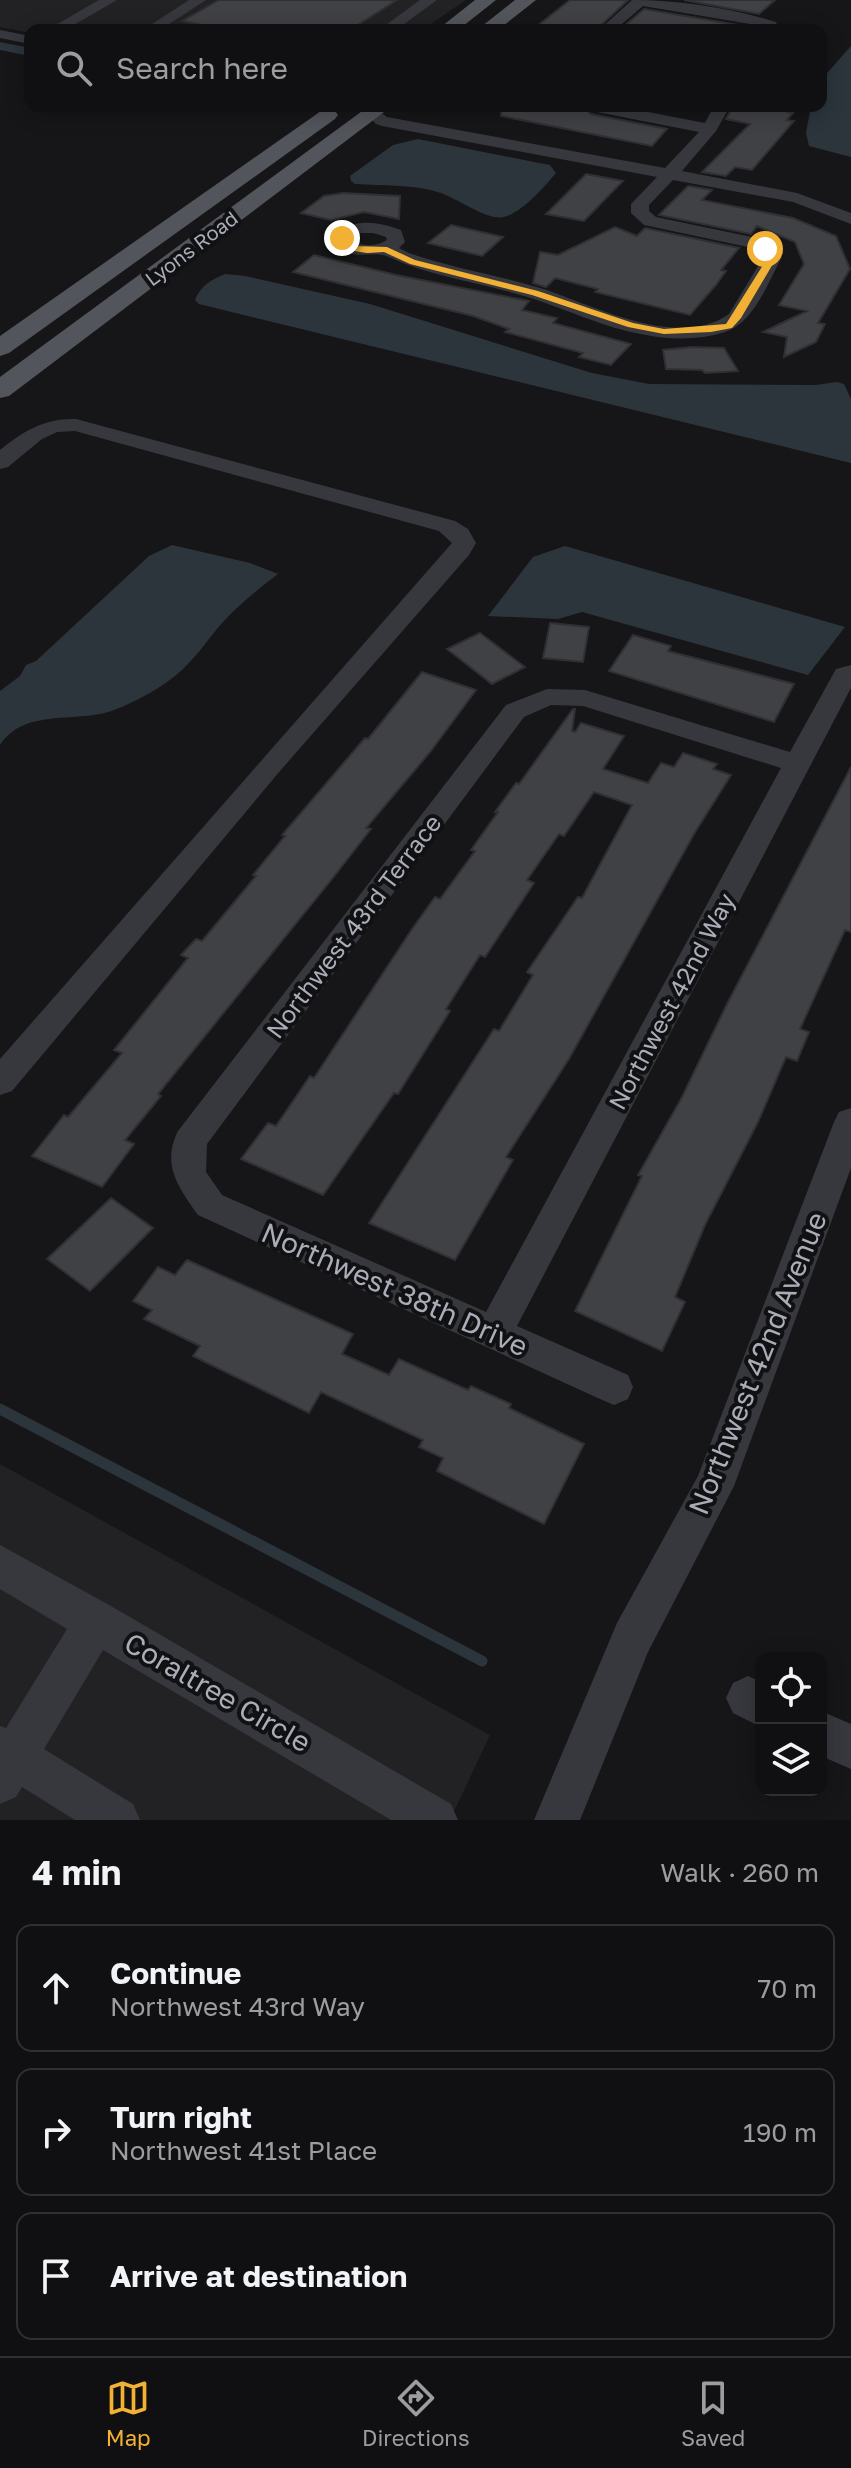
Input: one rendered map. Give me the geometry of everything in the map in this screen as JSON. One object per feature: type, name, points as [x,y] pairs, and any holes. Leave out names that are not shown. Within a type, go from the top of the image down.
[{"type":"main road","points":[[454,24],[487,0]]},
{"type":"main road","points":[[494,24],[527,0]]},
{"type":"main road","name":"Lyons Road","points":[[0,348],[332,112]]},
{"type":"main road","name":"Lyons Road","points":[[0,390],[374,112]]},
{"type":"main road","points":[[110,269],[150,279]]},
{"type":"street","points":[[65,24],[110,0]]},
{"type":"street","points":[[164,24],[176,19],[199,0]]},
{"type":"street","points":[[395,24],[430,0]]},
{"type":"street","points":[[613,24],[640,1],[752,24]]},
{"type":"street","points":[[0,34],[24,39]]},
{"type":"street","points":[[379,112],[382,121],[516,143],[797,198],[851,219]]},
{"type":"street","points":[[623,112],[709,129]]},
{"type":"street","points":[[385,249],[412,262],[491,280],[645,329],[711,330],[729,326],[737,318],[773,257],[754,243],[650,221],[640,213],[640,204],[721,112]]},
{"type":"street","points":[[0,462],[43,428],[63,423],[76,425],[447,526],[460,534],[464,543],[0,1082]]},
{"type":"street","name":"Northwest 42nd Way","points":[[494,1333],[845,675],[851,673]]},
{"type":"street","name":"Northwest 43rd Terrace","points":[[189,1175],[190,1141],[515,711],[547,697],[585,698],[797,764]]},
{"type":"street","name":"Northwest 42nd Avenue","points":[[557,1820],[632,1638],[714,1486],[851,1122]]},
{"type":"street","name":"Northwest 38th Drive","points":[[189,1175],[210,1205],[614,1387]]},
{"type":"street","name":"Coraltree Circle","points":[[0,1566],[435,1820]]},
{"type":"street","points":[[96,1621],[5,1762],[117,1820]]},
{"type":"street","points":[[827,1736],[851,1747]]},
{"type":"shaded area","points":[[0,0],[466,0],[431,24],[24,24],[24,32],[0,27]]},
{"type":"shaded area","points":[[851,46],[851,157],[809,146],[806,133],[810,112],[827,112],[827,73]]},
{"type":"shaded area","points":[[418,139],[550,165],[556,173],[526,205],[504,217],[490,216],[431,190],[355,184],[351,181],[350,176],[393,145]]},
{"type":"shaded area","points":[[225,274],[370,304],[592,373],[649,384],[844,384],[851,399],[851,463],[199,304],[195,300],[200,290]]},
{"type":"shaded area","points":[[172,545],[250,563],[278,574],[235,610],[187,665],[158,688],[100,714],[53,718],[23,725],[0,745],[0,691],[149,556]]},
{"type":"shaded area","points":[[565,546],[845,627],[808,675],[582,612],[558,619],[488,616],[533,557]]},
{"type":"shaded area","points":[[0,1464],[490,1735],[450,1820],[0,1820]]},
{"type":"building","points":[[219,0],[397,0],[359,24],[197,24],[182,21]]},
{"type":"building","points":[[570,0],[628,0],[602,24],[540,24]]},
{"type":"building","points":[[684,0],[775,0],[759,14]]},
{"type":"building","points":[[644,9],[733,24],[626,24]]},
{"type":"building","points":[[501,112],[588,112],[667,129],[652,146],[501,116]]},
{"type":"building","points":[[730,112],[788,112],[793,113],[787,120],[794,121],[752,170],[735,167],[726,176],[702,172],[750,124],[726,119]]},
{"type":"building","points":[[586,174],[623,181],[584,221],[546,214]]},
{"type":"building","points":[[688,186],[712,190],[702,200],[793,218],[836,236],[850,269],[818,323],[825,324],[816,342],[784,357],[787,337],[763,332],[807,311],[779,305],[804,264],[795,242],[757,226],[751,234],[659,215]]},
{"type":"building","points":[[343,193],[400,196],[399,219],[364,212],[331,220],[301,213],[324,196]]},
{"type":"building","points":[[451,225],[503,237],[482,256],[428,243]]},
{"type":"building","points":[[615,227],[637,236],[645,228],[739,248],[721,270],[726,271],[716,285],[690,315],[595,292],[598,289],[555,278],[546,287],[533,283],[540,252],[558,255]]},
{"type":"building","points":[[314,255],[396,275],[529,301],[522,310],[557,318],[553,323],[631,344],[611,365],[579,357],[583,353],[505,332],[509,329],[473,316],[293,272]]},
{"type":"building","points":[[724,348],[738,371],[705,373],[702,370],[666,369],[663,350]]},
{"type":"building","points":[[550,623],[589,627],[583,662],[543,658]]},
{"type":"building","points":[[480,633],[525,667],[492,684],[447,649]]},
{"type":"building","points":[[633,635],[671,646],[668,651],[794,684],[774,722],[609,671]]},
{"type":"building","points":[[422,672],[476,690],[431,751],[366,828],[371,829],[332,879],[158,1094],[161,1096],[125,1140],[134,1144],[102,1187],[32,1156],[64,1115],[68,1117],[122,1053],[114,1050],[188,958],[181,955],[196,939],[202,941],[256,876],[253,875],[285,836],[282,835],[365,738],[368,739]]},
{"type":"building","points":[[573,709],[572,731],[575,732],[581,723],[624,736],[603,769],[648,783],[661,763],[674,767],[683,753],[717,764],[713,769],[731,775],[694,834],[569,1059],[506,1157],[513,1160],[455,1260],[369,1223],[494,1029],[499,1031],[533,975],[527,972],[578,897],[582,898],[632,805],[594,792],[564,836],[559,834],[527,880],[534,883],[485,957],[480,955],[446,1009],[450,1011],[398,1094],[394,1093],[323,1195],[241,1159],[268,1123],[276,1126],[310,1076],[314,1078],[412,929],[435,897],[440,899],[475,851],[471,850],[498,812],[495,812]]},
{"type":"building","points":[[851,767],[851,932],[845,930],[800,1029],[809,1032],[797,1061],[786,1057],[758,1122],[705,1225],[675,1297],[685,1302],[662,1351],[575,1311],[642,1176],[638,1175],[681,1099]]},
{"type":"building","points":[[111,1198],[153,1228],[90,1291],[47,1259]]},
{"type":"building","points":[[187,1260],[353,1334],[342,1354],[389,1375],[399,1359],[468,1390],[471,1386],[511,1404],[509,1408],[584,1444],[544,1524],[437,1471],[443,1458],[419,1447],[423,1440],[321,1392],[309,1413],[193,1356],[200,1346],[144,1319],[152,1310],[133,1301],[158,1267],[175,1275]]},
{"type":"waterway","points":[[0,46],[24,51]]},
{"type":"waterway","points":[[0,1409],[482,1661]]},
{"type":"route","points":[[342,238],[342,242],[351,248],[367,251],[385,249],[412,262],[491,280],[631,325],[664,331],[711,330],[729,326],[737,318],[773,257],[765,249]]}]
